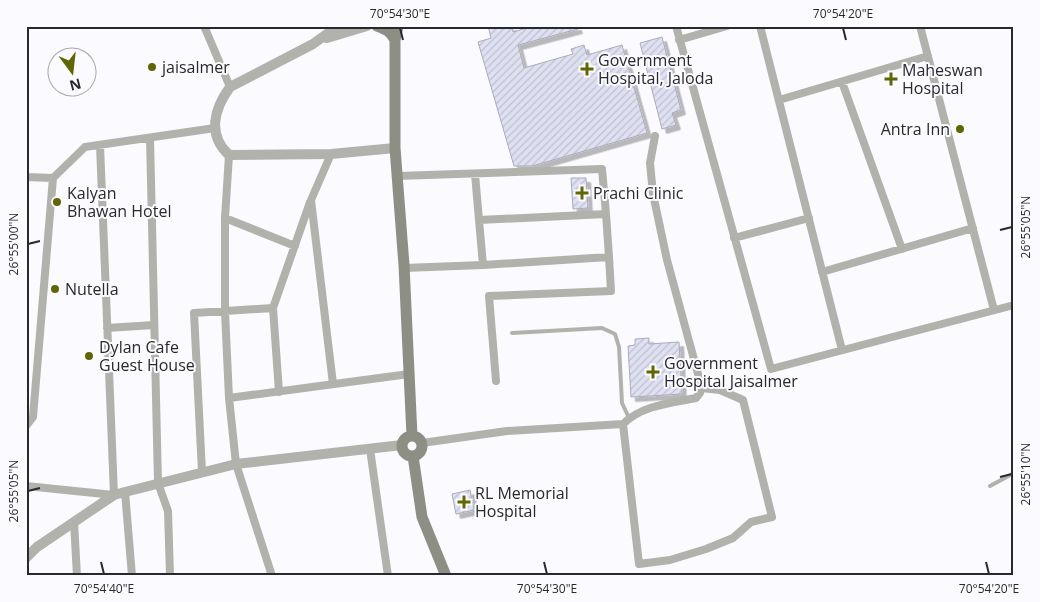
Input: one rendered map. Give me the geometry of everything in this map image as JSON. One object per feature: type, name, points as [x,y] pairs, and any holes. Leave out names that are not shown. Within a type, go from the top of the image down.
[{"type":"main road","points":[[377,26],[387,30],[395,40]]},
{"type":"main road","points":[[398,26],[395,40],[395,148],[404,268],[412,436]]},
{"type":"main road","points":[[416,436],[422,443],[420,451],[413,456],[404,452],[402,445],[405,439],[416,436]]},
{"type":"main road","points":[[413,456],[422,517],[446,576]]},
{"type":"street","points":[[204,26],[230,87]]},
{"type":"street","points":[[338,26],[313,44],[230,87],[222,98],[216,112],[215,128],[217,141],[229,156],[331,154],[395,148]]},
{"type":"street","points":[[313,44],[367,26]]},
{"type":"street","points":[[676,26],[771,369],[1014,305]]},
{"type":"street","points":[[679,40],[727,26]]},
{"type":"street","points":[[760,26],[842,350]]},
{"type":"street","points":[[920,26],[994,310]]},
{"type":"street","points":[[779,100],[928,56]]},
{"type":"street","points":[[842,82],[902,248]]},
{"type":"street","points":[[26,426],[33,417],[53,178],[85,147],[215,128]]},
{"type":"street","points":[[422,443],[507,432],[626,421],[654,406],[696,398],[701,385],[667,260],[653,194],[650,163],[655,136]]},
{"type":"street","points":[[150,138],[158,484],[168,511],[170,576]]},
{"type":"street","points":[[100,145],[114,495]]},
{"type":"street","points":[[279,392],[273,308],[310,200],[331,154]]},
{"type":"street","points":[[229,156],[225,218],[225,312],[229,398],[236,464],[272,576]]},
{"type":"street","points":[[397,176],[602,169],[611,291],[489,296],[496,381]]},
{"type":"street","points":[[475,174],[483,265]]},
{"type":"street","points":[[26,177],[53,178]]},
{"type":"street","points":[[310,200],[333,384]]},
{"type":"street","points":[[479,220],[606,214]]},
{"type":"street","points":[[225,218],[294,246]]},
{"type":"street","points":[[734,238],[809,218]]},
{"type":"street","points":[[822,272],[973,228]]},
{"type":"street","points":[[404,268],[609,257]]},
{"type":"street","points":[[202,472],[194,313],[273,308]]},
{"type":"street","points":[[107,328],[154,325]]},
{"type":"street","points":[[229,398],[409,374]]},
{"type":"street","points":[[626,421],[639,564],[670,560],[733,538],[750,522],[772,517],[743,400],[720,390],[701,388]]},
{"type":"street","points":[[26,558],[37,547],[114,495],[236,464],[402,445]]},
{"type":"street","points":[[370,449],[388,576]]},
{"type":"street","points":[[26,486],[114,495]]},
{"type":"street","points":[[125,492],[132,576]]},
{"type":"street","points":[[74,522],[77,576]]},
{"type":"lane","points":[[512,333],[602,328],[615,334],[619,347],[622,403],[626,421]]},
{"type":"lane","points":[[990,486],[1014,473]]},
{"type":"building","points":[[488,26],[512,26],[513,32],[533,26],[577,26],[578,29],[518,45],[524,68],[573,54],[571,49],[584,45],[587,55],[622,45],[647,133],[532,166],[514,166],[478,42],[491,38]]},
{"type":"building","points":[[662,37],[681,110],[672,113],[676,125],[662,129],[640,43]]},
{"type":"building","points":[[571,178],[586,178],[588,208],[573,209]]},
{"type":"building","points":[[649,338],[649,344],[679,342],[682,394],[631,397],[628,346],[635,345],[635,339]]},
{"type":"building","points":[[470,490],[474,510],[456,514],[452,494]]},
{"type":"place","name":"jaisalmer","points":[[152,67]]},
{"type":"place","name":"Government Hospital, Jaloda","points":[[587,69]]},
{"type":"place","name":"Maheswan Hospital","points":[[891,79]]},
{"type":"place","name":"Antra Inn","points":[[960,129]]},
{"type":"place","name":"Prachi Clinic","points":[[582,193]]},
{"type":"place","name":"Kalyan Bhawan Hotel","points":[[57,202]]},
{"type":"place","name":"Nutella","points":[[55,289]]},
{"type":"place","name":"Dylan Cafe Guest House","points":[[89,356]]},
{"type":"place","name":"Government Hospital Jaisalmer","points":[[653,372]]},
{"type":"place","name":"RL Memorial Hospital","points":[[464,502]]}]
